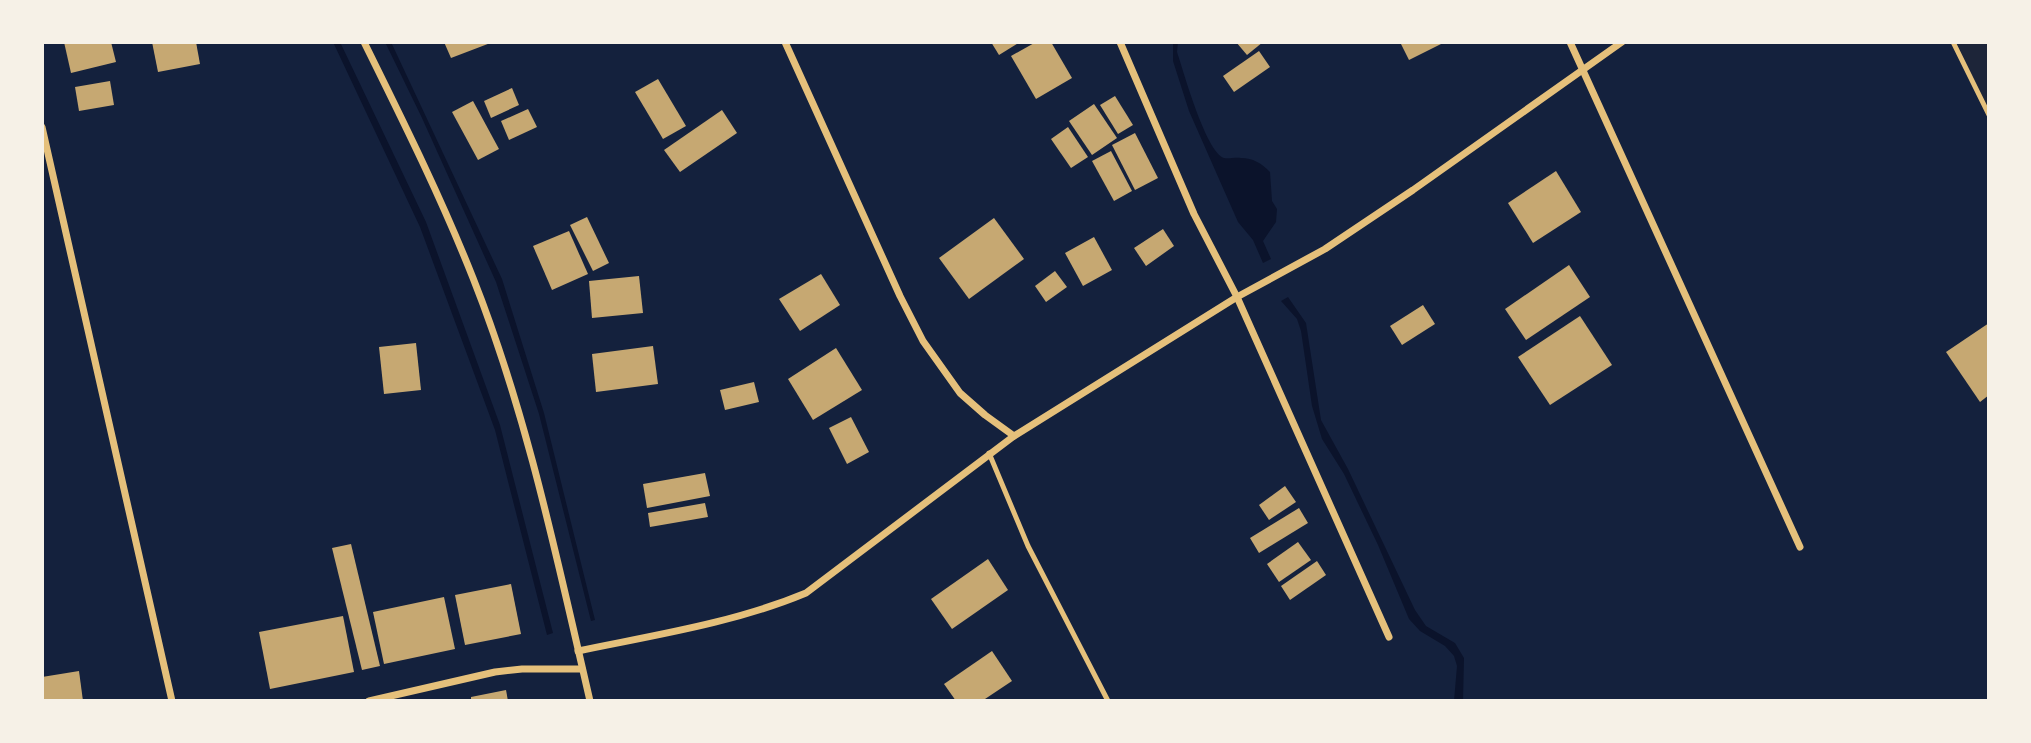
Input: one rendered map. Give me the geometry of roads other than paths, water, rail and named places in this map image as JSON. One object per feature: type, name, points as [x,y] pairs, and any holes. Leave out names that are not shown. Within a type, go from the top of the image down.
[{"type":"street","points":[[364,42],[405,125],[473,278],[541,493],[590,701]]},
{"type":"street","points":[[785,42],[923,341],[960,393],[1014,436]]},
{"type":"street","points":[[1120,42],[1194,214],[1237,297],[1389,637]]},
{"type":"street","points":[[1570,42],[1800,547]]},
{"type":"street","points":[[578,651],[769,609],[806,593],[1014,436],[1237,297],[1325,249],[1622,42]]},
{"type":"street","points":[[42,127],[172,701]]},
{"type":"street","points":[[369,701],[495,672],[582,669]]},
{"type":"lane","points":[[1953,42],[1989,115]]},
{"type":"lane","points":[[989,453],[1028,546],[1108,701]]}]
